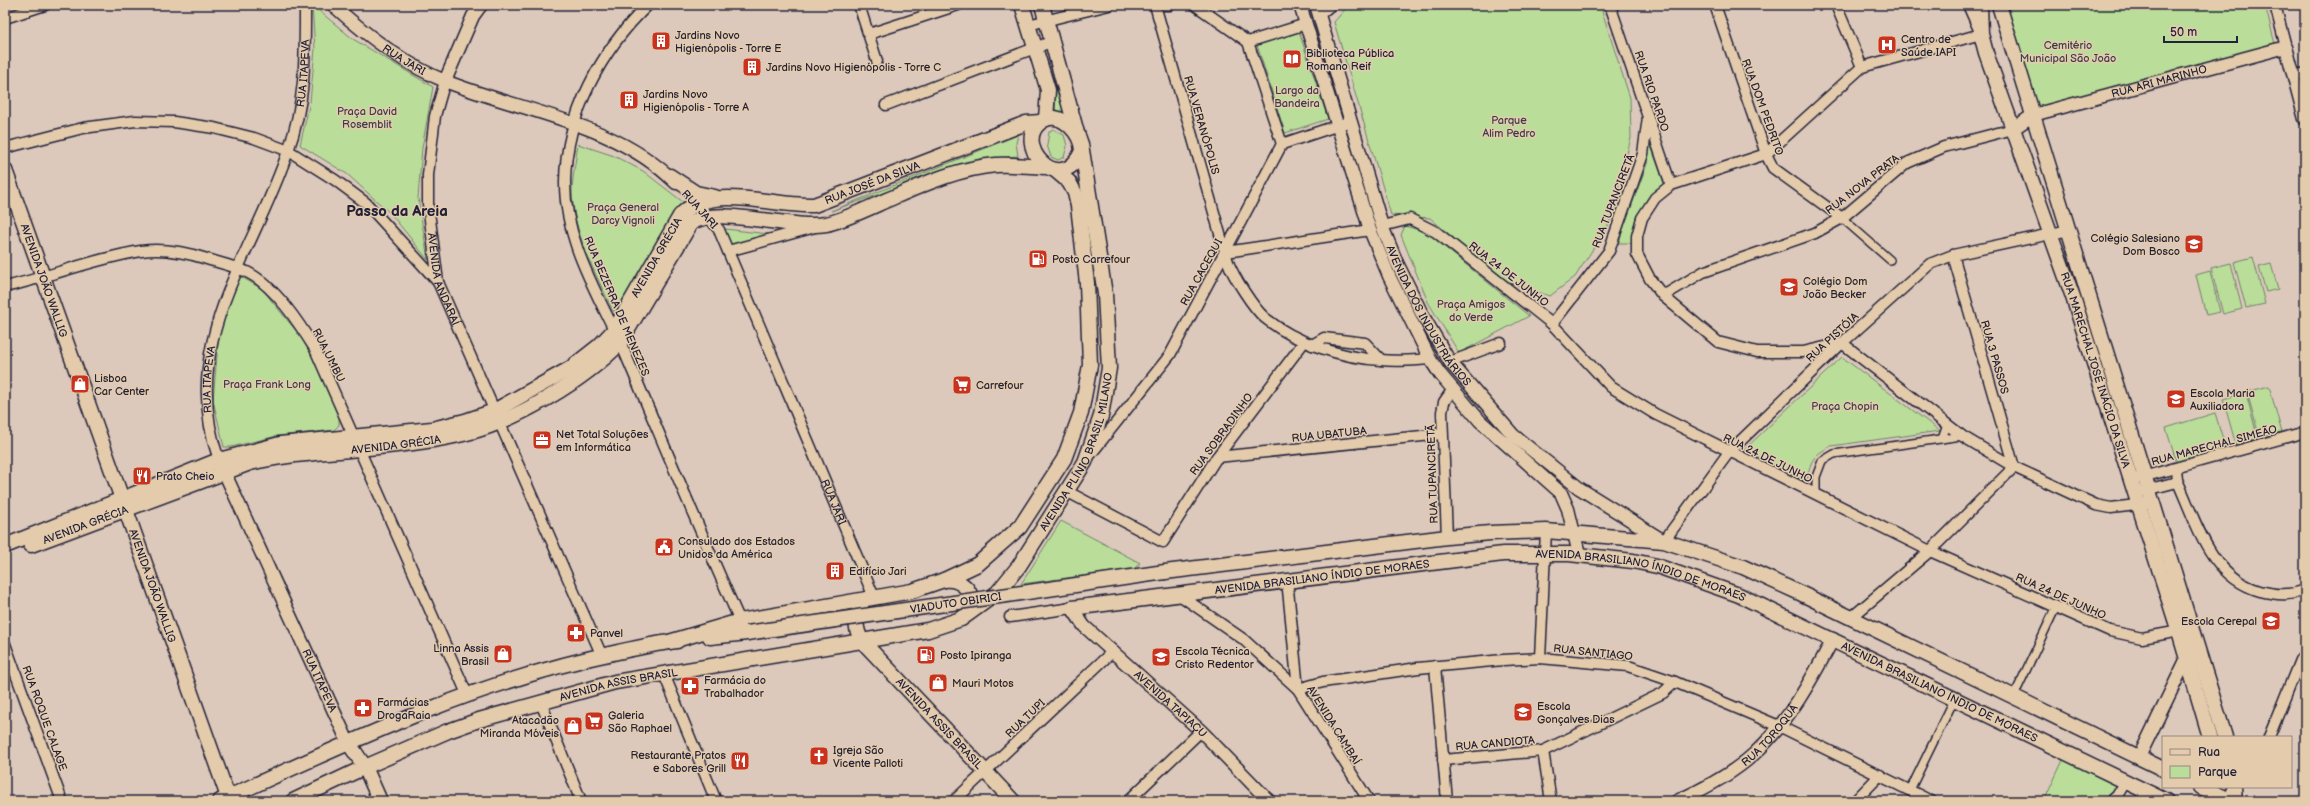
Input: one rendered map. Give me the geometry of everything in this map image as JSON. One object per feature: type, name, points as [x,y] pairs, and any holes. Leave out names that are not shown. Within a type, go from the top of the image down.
[{"type":"main road","points":[[1022,5],[1048,90],[1043,120],[1034,130],[1033,145],[1037,159],[1050,168],[1069,166],[1075,162],[1082,151],[1042,5]]},
{"type":"main road","name":"RUA MARECHAL JOSÉ INÁCIO DA SILVA","points":[[1980,5],[1981,34],[2050,235],[2073,297],[2130,480],[2143,494]]},
{"type":"main road","points":[[1981,34],[1988,24],[1988,5]]},
{"type":"main road","name":"RUA MARECHAL JOSÉ INÁCIO DA SILVA","points":[[1999,5],[2099,327],[2143,494],[2184,630],[2225,736]]},
{"type":"main road","points":[[1043,120],[1061,120],[1069,125],[1077,135]]},
{"type":"main road","name":"RUA JOSÉ DA SILVA","points":[[697,203],[717,198],[798,206],[814,205],[1026,123],[1043,120]]},
{"type":"main road","name":"AVENIDA PLÍNIO BRASIL MILANO","points":[[862,641],[928,630],[961,619],[997,594],[1018,566],[1085,462],[1101,416],[1109,368],[1106,294],[1082,151]]},
{"type":"main road","name":"RUA JOSÉ DA SILVA","points":[[709,217],[797,225],[828,224],[915,187],[955,174],[996,165],[1050,168]]},
{"type":"main road","name":"AVENIDA PLÍNIO BRASIL MILANO","points":[[874,597],[912,590],[944,580],[978,564],[1020,527],[1064,459],[1081,413],[1090,365],[1087,283],[1075,193],[1069,182],[1050,168]]},
{"type":"main road","name":"AVENIDA JOÃO WALLIG","points":[[5,170],[125,504],[224,799]]},
{"type":"main road","points":[[670,176],[696,193],[717,198]]},
{"type":"main road","name":"AVENIDA GRÉCIA","points":[[497,416],[592,353],[615,329],[680,216],[687,208],[697,203]]},
{"type":"main road","name":"AVENIDA GRÉCIA","points":[[5,555],[125,504],[222,466],[497,416],[580,378],[604,359],[620,343],[691,223],[709,217]]},
{"type":"main road","points":[[2084,332],[2099,327]]},
{"type":"main road","name":"AVENIDA GRÉCIA","points":[[5,546],[125,504]]},
{"type":"main road","name":"AVENIDA BRASILIANO ÍNDIO DE MORAES","points":[[1165,572],[1447,537],[1546,531],[1574,532],[1664,541],[1744,567],[1852,617],[2162,768]]},
{"type":"main road","name":"AVENIDA BRASILIANO ÍNDIO DE MORAES","points":[[1072,608],[1503,554],[1544,552],[1579,554],[1657,566],[1739,595],[2126,780],[2166,801]]},
{"type":"main road","name":"VIADUTO OBIRICI","points":[[744,627],[1165,572]]},
{"type":"main road","points":[[944,580],[957,581],[967,589],[970,595],[970,608],[961,619]]},
{"type":"main road","points":[[224,799],[348,742],[419,712],[467,694],[571,662],[744,627],[874,597]]},
{"type":"main road","points":[[862,641],[857,632],[857,615],[861,607],[874,597]]},
{"type":"main road","name":"RUA MARECHAL JOSÉ INÁCIO DA SILVA","points":[[2184,630],[2187,658],[2210,736]]},
{"type":"main road","name":"AVENIDA ASSIS BRASIL","points":[[293,801],[365,767],[448,731],[615,682],[862,641],[1013,801]]},
{"type":"main road","points":[[348,742],[365,767],[380,801]]},
{"type":"main road","points":[[2203,788],[2234,801],[2234,788]]},
{"type":"street","points":[[5,18],[45,5]]},
{"type":"street","name":"RUA ITAPEVA","points":[[305,5],[306,55],[302,97],[288,151],[254,233],[237,267],[212,336],[207,383],[210,426],[222,466],[348,742]]},
{"type":"street","name":"RUA JARI","points":[[333,5],[372,38],[406,61],[445,81],[573,124],[613,140],[645,157],[670,176],[697,203],[719,230],[874,597]]},
{"type":"street","name":"AVENIDA ANDARAÍ","points":[[481,5],[473,16],[445,81],[435,116],[428,175],[428,204],[438,282],[543,518],[602,656]]},
{"type":"street","name":"RUA BEZERRA DE MENEZES","points":[[648,5],[629,24],[611,50],[576,113],[567,153],[565,183],[569,218],[579,254],[615,329],[744,627]]},
{"type":"street","points":[[859,5],[877,61]]},
{"type":"street","points":[[868,34],[958,5]]},
{"type":"street","points":[[1028,25],[1110,5]]},
{"type":"street","name":"RUA VERANÓPOLIS","points":[[1155,5],[1226,252]]},
{"type":"street","points":[[1164,5],[1170,5]]},
{"type":"street","points":[[1195,5],[1248,42],[1282,144],[1351,121]]},
{"type":"street","name":"AVENIDA DOS INDUSTRIÁRIOS","points":[[1300,5],[1370,230],[1430,359],[1453,390],[1480,421],[1560,493],[1568,509],[1579,554]]},
{"type":"street","points":[[1317,10],[1331,5]]},
{"type":"street","name":"RUA RIO PARDO","points":[[1610,5],[1670,185]]},
{"type":"street","name":"RUA DOM PEDRITO","points":[[1715,5],[1766,154],[1773,168],[1842,218],[1890,260]]},
{"type":"street","points":[[1836,5],[1862,67]]},
{"type":"street","points":[[1968,5],[1981,34],[1862,67],[1766,154],[1670,185],[1654,198],[1642,218],[1637,236],[1637,254],[1650,279],[1663,296],[1718,342],[1757,352],[1803,352],[1842,343],[1962,436],[2014,467],[2096,505],[2111,508],[2177,480]]},
{"type":"street","points":[[2275,5],[2286,47],[2299,75],[2305,119]]},
{"type":"street","name":"AVENIDA DOS INDUSTRIÁRIOS","points":[[1317,10],[1382,226],[1432,333],[1450,362],[1465,382],[1513,435],[1593,498],[1664,541]]},
{"type":"street","points":[[1248,42],[1306,24]]},
{"type":"street","points":[[886,105],[1036,49],[1052,41]]},
{"type":"street","name":"RUA ARI MARINHO","points":[[2013,129],[2033,115],[2286,47]]},
{"type":"street","name":"RUA TUPANCIRETÃ","points":[[1552,324],[1609,251],[1643,154],[1648,117]]},
{"type":"street","points":[[5,148],[83,128],[135,121],[174,122],[214,128],[254,138],[288,151],[335,180],[366,203],[438,282]]},
{"type":"street","name":"RUA NOVA PRATA","points":[[1663,296],[1703,272],[1815,233],[1842,218],[1907,163],[1944,147],[2013,129]]},
{"type":"street","name":"RUA CACEQUI","points":[[1085,462],[1170,355],[1282,144]]},
{"type":"street","name":"RUA 24 DE JUNHO","points":[[1382,226],[1410,219],[1436,232],[1552,324],[1611,387],[1655,414],[1729,452],[1930,551],[2110,631],[2142,638],[2184,630]]},
{"type":"street","name":"RUA JOSÉ DA SILVA","points":[[728,251],[828,224]]},
{"type":"street","points":[[1370,230],[1226,252],[1235,278],[1264,318],[1308,344],[1321,349],[1381,360],[1430,359]]},
{"type":"street","name":"RUA PISTÓIA","points":[[1664,541],[1729,452],[1842,343],[1930,264],[1953,255],[2068,230]]},
{"type":"street","name":"RUA UMBU","points":[[5,287],[44,278],[129,254],[151,250],[164,250],[192,254],[237,267],[249,273],[262,284],[281,301],[301,327],[315,349],[355,443],[467,694]]},
{"type":"street","points":[[1380,254],[1392,250]]},
{"type":"street","name":"RUA 3 PASSOS","points":[[1953,255],[2014,467]]},
{"type":"street","points":[[1308,344],[1324,338],[1365,343],[1381,360]]},
{"type":"street","points":[[1450,362],[1501,343]]},
{"type":"street","name":"RUA SOBRADINHO","points":[[1066,491],[1163,542],[1217,457],[1308,344]]},
{"type":"street","points":[[1453,390],[1465,382]]},
{"type":"street","name":"RUA TUPANCIRETÃ","points":[[1447,537],[1442,434],[1444,402],[1453,390]]},
{"type":"street","points":[[1942,439],[1947,425]]},
{"type":"street","name":"RUA MARECHAL SIMEÃO","points":[[2143,494],[2176,469],[2305,432]]},
{"type":"street","name":"RUA UBATUBA","points":[[1217,457],[1442,434]]},
{"type":"street","points":[[1816,495],[1816,477],[1822,461],[1834,454],[1962,436]]},
{"type":"street","points":[[1852,617],[1930,551],[2014,467]]},
{"type":"street","points":[[2176,469],[2177,480],[2207,547],[2220,567],[2247,587],[2276,595],[2305,590]]},
{"type":"street","points":[[1540,658],[1546,531]]},
{"type":"street","points":[[1287,580],[1298,689]]},
{"type":"street","name":"AVENIDA CAMBAÍ","points":[[1178,594],[1243,639],[1298,689],[1369,801]]},
{"type":"street","points":[[2014,696],[2056,607]]},
{"type":"street","points":[[1010,617],[1072,608]]},
{"type":"street","name":"AVENIDA TAPIAÇU","points":[[1072,608],[1084,626],[1200,731],[1269,801]]},
{"type":"street","name":"RUA TOROQUÁ","points":[[1677,801],[1724,777],[1755,754],[1779,726],[1813,677],[1833,639]]},
{"type":"street","name":"RUA ROQUE CALAGE","points":[[5,644],[62,801]]},
{"type":"street","name":"RUA TUPI","points":[[954,801],[1112,652]]},
{"type":"street","points":[[2269,736],[2300,660],[2305,656]]},
{"type":"street","name":"RUA SANTIAGO","points":[[1298,689],[1323,682],[1435,666],[1540,658],[1628,666],[1676,682],[1779,726],[1931,801]]},
{"type":"street","points":[[2139,757],[2187,658]]},
{"type":"street","points":[[1435,666],[1447,801]]},
{"type":"street","points":[[664,674],[716,801]]},
{"type":"street","name":"RUA CANDIOTA","points":[[1443,760],[1543,751],[1663,693],[1676,682]]},
{"type":"street","points":[[1910,790],[1955,698]]},
{"type":"street","points":[[541,703],[581,801]]},
{"type":"street","points":[[1128,801],[1200,731]]},
{"type":"street","points":[[1543,751],[1551,801]]},
{"type":"street","points":[[1855,801],[1880,775]]},
{"type":"street","points":[[2111,801],[2118,796],[2126,780]]},
{"type":"green space","name":"Praça David Rosemblit","points":[[312,5],[353,39],[433,87],[422,148],[418,198],[428,260],[391,214],[347,174],[300,145],[310,102],[315,49]]},
{"type":"green space","name":"Parque Alim Pedro","points":[[1349,5],[1600,5],[1630,98],[1631,138],[1609,224],[1575,277],[1550,296],[1505,281],[1430,218],[1391,215],[1334,22]]},
{"type":"green space","name":"Cemitério Municipal São João","points":[[2005,5],[2265,5],[2275,44],[2037,108]]},
{"type":"green space","name":"Largo da Bandeira","points":[[1299,32],[1328,119],[1285,133],[1257,45]]},
{"type":"green space","points":[[1049,50],[1070,121],[1055,113],[1056,90]]},
{"type":"green space","points":[[1053,129],[1064,135],[1067,146],[1064,157],[1058,160],[1051,157],[1047,145],[1049,132]]},
{"type":"green space","points":[[1018,135],[1016,143],[1018,156],[979,159],[831,211]]},
{"type":"green space","points":[[1650,143],[1664,183],[1645,204],[1639,218],[1634,246],[1630,243],[1618,243],[1648,161]]},
{"type":"green space","name":"Praça General Darcy Vignoli","points":[[578,144],[614,156],[643,171],[683,202],[619,311],[613,311],[586,252],[576,221],[572,189]]},
{"type":"green space","name":"Praça Amigos do Verde","points":[[1405,226],[1426,232],[1529,316],[1459,353],[1428,302],[1401,235]]},
{"type":"green space","points":[[724,230],[769,235],[730,247]]},
{"type":"green space","points":[[2253,257],[2265,304],[2246,308],[2234,262]]},
{"type":"green space","points":[[2231,263],[2242,309],[2223,314],[2211,268]]},
{"type":"green space","points":[[2271,264],[2278,289],[2266,292],[2259,267]]},
{"type":"green space","points":[[2210,271],[2220,312],[2206,315],[2196,275]]},
{"type":"green space","name":"Praça Frank Long","points":[[238,275],[262,289],[306,343],[339,417],[339,425],[334,430],[277,436],[231,447],[224,447],[213,400],[219,333]]},
{"type":"green space","name":"Praça Chopin","points":[[1842,357],[1940,431],[1831,446],[1816,456],[1813,460],[1809,469],[1807,482],[1744,450]]},
{"type":"green space","points":[[2269,386],[2282,433],[2260,439],[2247,392]]},
{"type":"green space","points":[[2246,393],[2258,439],[2236,445],[2223,399]]},
{"type":"green space","points":[[2215,413],[2226,449],[2177,464],[2166,428]]},
{"type":"green space","points":[[1061,521],[1140,563],[1134,569],[1021,584]]},
{"type":"green space","points":[[2064,758],[2118,783],[2111,794],[2101,801],[2044,801]]},
{"type":"place","name":"Jardins Novo Higienópolis - Torre E","points":[[661,41]]},
{"type":"place","name":"Centro de Saúde IAPI","points":[[1887,45]]},
{"type":"place","name":"Biblioteca Pública Romano Reif","points":[[1292,59]]},
{"type":"place","name":"Jardins Novo Higienópolis - Torre C","points":[[752,67]]},
{"type":"place","name":"Jardins Novo Higienópolis - Torre A","points":[[629,100]]},
{"type":"place","name":"Colégio Salesiano Dom Bosco","points":[[2194,244]]},
{"type":"place","name":"Posto Carrefour","points":[[1038,259]]},
{"type":"place","name":"Colégio Dom João Becker","points":[[1789,287]]},
{"type":"place","name":"Lisboa Car Center","points":[[80,384]]},
{"type":"place","name":"Carrefour","points":[[962,385]]},
{"type":"place","name":"Escola Maria Auxiliadora","points":[[2176,399]]},
{"type":"place","name":"Net Total Soluções em Informática","points":[[542,440]]},
{"type":"place","name":"Prato Cheio","points":[[142,476]]},
{"type":"place","name":"Consulado dos Estados Unidos da América","points":[[664,547]]},
{"type":"place","name":"Edifício Jari","points":[[835,571]]},
{"type":"place","name":"Escola Cerepal","points":[[2271,621]]},
{"type":"place","name":"Panvel","points":[[576,633]]},
{"type":"place","name":"Linna Assis Brasil","points":[[503,654]]},
{"type":"place","name":"Posto Ipiranga","points":[[926,655]]},
{"type":"place","name":"Escola Técnica Cristo Redentor","points":[[1161,657]]},
{"type":"place","name":"Mauri Motos","points":[[938,683]]},
{"type":"place","name":"Farmácia do Trabalhador","points":[[690,686]]},
{"type":"place","name":"Farmácias DrogaRaia","points":[[363,708]]},
{"type":"place","name":"Escola Gonçalves Dias","points":[[1523,712]]},
{"type":"place","name":"Galeria São Raphael","points":[[594,721]]},
{"type":"place","name":"Atacadão Miranda Móveis","points":[[573,726]]},
{"type":"place","name":"Igreja São Vicente Palloti","points":[[819,756]]},
{"type":"place","name":"Restaurante Pratos e Sabores Grill","points":[[740,761]]},
{"type":"district","name":"Passo da Areia","points":[[397,211]]}]
